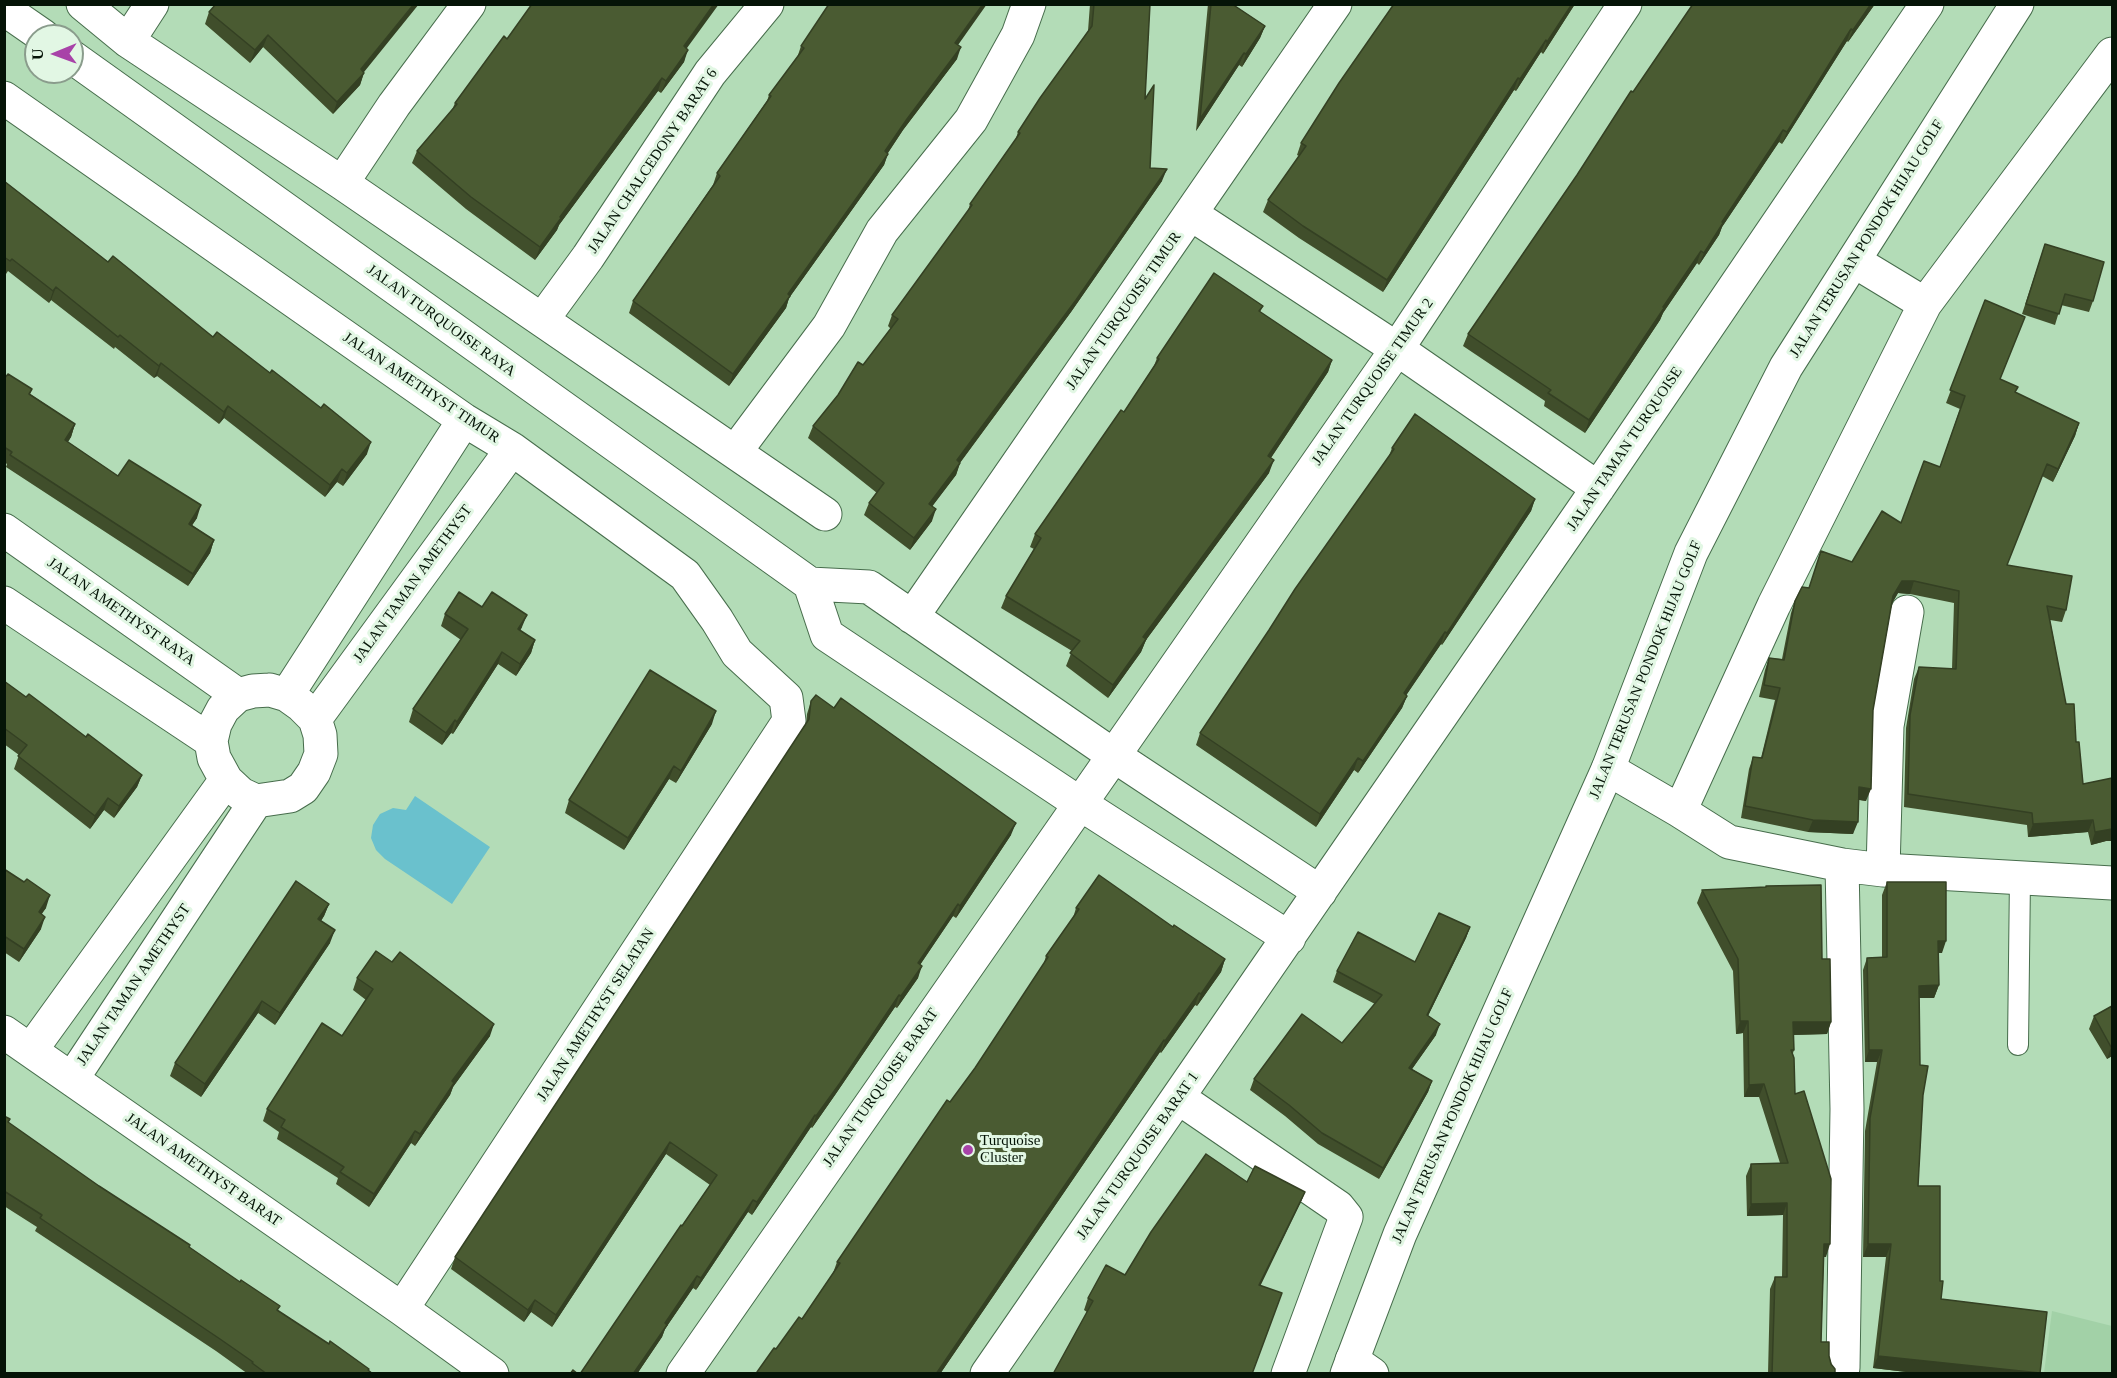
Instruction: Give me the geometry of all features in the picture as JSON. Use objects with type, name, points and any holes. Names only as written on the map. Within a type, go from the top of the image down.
[{"type":"street","points":[[83,4],[128,41],[342,183],[825,513]]},
{"type":"street","points":[[128,41],[152,4]]},
{"type":"street","points":[[342,183],[394,105],[469,4]]},
{"type":"street","name":"JALAN CHALCEDONY BARAT 6","points":[[542,320],[588,257],[710,73],[767,4]]},
{"type":"street","points":[[735,452],[829,326],[882,231],[971,120],[1018,35],[1029,4]]},
{"type":"street","name":"JALAN TURQUOISE TIMUR","points":[[912,617],[1335,4]]},
{"type":"street","name":"JALAN TURQUOISE TIMUR 2","points":[[1080,803],[1397,349],[1625,4]]},
{"type":"street","name":"JALAN TAMAN TURQUOISE","points":[[1289,938],[1927,4]]},
{"type":"street","name":"JALAN TERUSAN PONDOK HIJAU GOLF","points":[[1357,1369],[1400,1234],[1608,769],[1691,553],[1786,367],[2017,4]]},
{"type":"street","points":[[4,9],[26,24]]},
{"type":"street","points":[[1680,811],[1774,605],[1925,304],[2112,54]]},
{"type":"street","name":"JALAN TURQUOISE RAYA","points":[[84,66],[810,584]]},
{"type":"street","name":"JALAN AMETHYST TIMUR","points":[[4,98],[464,420],[512,449],[685,575],[717,620],[736,653],[786,698],[789,721]]},
{"type":"street","points":[[1191,214],[1397,349],[1598,488]]},
{"type":"street","points":[[1854,261],[1925,304]]},
{"type":"street","points":[[286,695],[464,420]]},
{"type":"street","name":"JALAN TAMAN AMETHYST","points":[[315,719],[512,449]]},
{"type":"street","name":"JALAN AMETHYST RAYA","points":[[4,530],[238,695]]},
{"type":"street","points":[[1289,938],[827,635],[810,584],[869,587],[1113,755],[1320,892]]},
{"type":"street","points":[[4,603],[211,741]]},
{"type":"street","points":[[1883,870],[1887,726],[1907,612]]},
{"type":"street","points":[[270,690],[286,695],[301,705],[315,719],[320,735],[321,754],[314,772],[303,788],[290,796],[256,801],[241,794],[226,780],[214,758],[211,741],[215,724],[224,709],[238,695],[270,690]]},
{"type":"street","name":"JALAN AMETHYST SELATAN","points":[[402,1309],[789,721]]},
{"type":"street","points":[[1608,769],[1729,842],[1842,865],[1883,870],[2112,883]]},
{"type":"street","points":[[32,1050],[226,780]]},
{"type":"street","name":"JALAN TAMAN AMETHYST","points":[[72,1078],[256,801]]},
{"type":"street","name":"JALAN TURQUOISE BARAT","points":[[683,1374],[1080,803]]},
{"type":"street","points":[[1842,865],[1847,1109],[1843,1368]]},
{"type":"street","name":"JALAN TURQUOISE BARAT 1","points":[[987,1374],[1289,938]]},
{"type":"street","name":"JALAN AMETHYST BARAT","points":[[4,1032],[492,1374]]},
{"type":"street","points":[[1179,1098],[1338,1207],[1346,1217],[1288,1374]]},
{"type":"lane","points":[[2018,1045],[2020,877]]},
{"type":"shaded area","points":[[2052,1311],[2112,1326],[2112,1373],[2044,1373]]},
{"type":"water","points":[[415,796],[490,847],[452,904],[385,859],[376,850],[371,838],[373,825],[380,814],[393,808],[406,810]]},
{"type":"building","points":[[216,4],[414,4],[361,69],[364,73],[337,102],[268,35],[255,50],[209,12]]},
{"type":"building","points":[[532,4],[714,4],[684,46],[688,50],[666,81],[662,78],[540,247],[471,197],[417,151],[457,104],[455,103],[504,36],[507,39]]},
{"type":"building","points":[[829,4],[983,4],[955,43],[961,47],[907,119],[885,151],[888,154],[733,374],[633,301],[720,176],[717,173],[771,96],[769,95],[804,48],[801,46]]},
{"type":"building","points":[[1094,4],[1150,4],[1145,99],[1154,85],[1150,168],[1167,169],[1076,300],[957,460],[960,463],[929,504],[936,509],[914,538],[869,503],[884,483],[813,426],[838,395],[858,362],[863,365],[898,319],[892,315],[972,205],[970,204],[1020,133],[1018,132],[1040,98],[1092,26]]},
{"type":"building","points":[[1211,4],[1232,4],[1265,26],[1200,119]]},
{"type":"building","points":[[1394,4],[1572,4],[1520,79],[1518,78],[1387,280],[1303,226],[1268,200],[1306,146],[1301,143],[1339,83]]},
{"type":"building","points":[[1693,4],[1871,4],[1853,30],[1851,29],[1787,132],[1783,130],[1704,253],[1701,251],[1589,420],[1548,393],[1551,390],[1468,334],[1577,175],[1631,91],[1633,92]]},
{"type":"building","points":[[4,181],[108,262],[113,256],[213,337],[217,332],[270,373],[272,370],[321,408],[324,404],[371,442],[347,473],[342,469],[330,485],[228,406],[224,412],[161,363],[159,366],[120,335],[118,337],[56,287],[53,291],[12,259],[10,261],[4,257]]},
{"type":"building","points":[[2045,244],[2104,262],[2093,301],[2065,294],[2059,314],[2026,304]]},
{"type":"building","points":[[1214,273],[1263,306],[1259,311],[1332,360],[1268,456],[1274,460],[1143,637],[1146,639],[1113,685],[1070,653],[1080,641],[1006,596],[1041,538],[1035,534],[1121,410],[1124,412]]},
{"type":"building","points":[[1985,300],[2025,317],[2000,379],[2018,387],[2015,392],[2079,423],[2058,469],[2047,464],[2007,565],[2072,576],[2066,610],[2047,606],[2066,704],[2074,704],[2076,742],[2079,742],[2083,784],[2112,778],[2112,829],[2095,832],[2093,820],[2033,824],[2032,813],[1908,794],[1910,715],[1919,667],[1956,669],[1959,591],[1914,581],[1902,581],[1893,596],[1873,710],[1871,789],[1859,787],[1858,822],[1813,820],[1745,806],[1753,757],[1762,758],[1780,688],[1764,685],[1769,658],[1784,660],[1795,601],[1802,587],[1809,588],[1821,551],[1852,562],[1882,511],[1901,523],[1924,461],[1940,467],[1965,396],[1950,390]]},
{"type":"building","points":[[8,374],[32,389],[29,394],[75,424],[65,440],[118,476],[129,460],[201,505],[189,524],[214,540],[193,574],[10,455],[12,452],[4,447],[4,379]]},
{"type":"building","points":[[1415,414],[1535,499],[1447,633],[1445,632],[1404,693],[1407,696],[1363,761],[1358,758],[1320,814],[1200,733],[1295,589],[1394,449],[1392,448]]},
{"type":"building","points":[[459,592],[482,607],[492,592],[527,615],[518,629],[535,640],[520,664],[502,652],[457,722],[455,720],[446,733],[413,709],[468,629],[445,614]]},
{"type":"building","points":[[650,670],[716,711],[681,771],[674,766],[628,838],[569,800]]},
{"type":"building","points":[[4,681],[26,697],[29,694],[86,737],[88,734],[142,775],[119,806],[108,798],[95,816],[18,756],[27,745],[4,728]]},
{"type":"building","points":[[816,695],[834,708],[841,698],[1016,823],[918,963],[922,966],[815,1115],[757,1202],[753,1200],[701,1278],[697,1276],[633,1374],[580,1374],[717,1175],[670,1142],[556,1315],[535,1300],[528,1310],[455,1257],[809,719],[811,701]]},
{"type":"building","points":[[4,869],[24,882],[27,879],[50,895],[39,912],[45,917],[24,949],[4,936]]},
{"type":"building","points":[[1099,875],[1173,927],[1174,925],[1225,959],[1201,994],[1199,993],[1164,1040],[936,1374],[759,1374],[757,1372],[774,1348],[776,1349],[799,1317],[802,1319],[840,1263],[837,1262],[947,1100],[950,1102],[975,1068]]},
{"type":"building","points":[[296,881],[329,904],[318,919],[335,930],[280,1013],[262,1001],[205,1084],[175,1063]]},
{"type":"building","points":[[1887,882],[1946,882],[1946,941],[1938,941],[1939,985],[1919,986],[1920,1065],[1928,1066],[1923,1095],[1918,1186],[1940,1186],[1940,1281],[1943,1281],[1941,1299],[2047,1312],[2040,1373],[1878,1356],[1891,1244],[1868,1244],[1870,1118],[1882,1050],[1869,1050],[1867,958],[1887,957]]},
{"type":"building","points":[[1821,885],[1822,959],[1830,959],[1831,1022],[1793,1022],[1794,1050],[1791,1050],[1794,1058],[1795,1094],[1804,1091],[1831,1179],[1830,1244],[1824,1244],[1821,1342],[1829,1342],[1829,1356],[1835,1374],[1772,1374],[1775,1277],[1787,1277],[1787,1203],[1751,1204],[1751,1164],[1788,1163],[1764,1084],[1749,1085],[1748,1021],[1740,1021],[1738,959],[1702,890]]},
{"type":"building","points":[[1439,913],[1470,927],[1427,1015],[1440,1024],[1409,1068],[1432,1081],[1383,1168],[1322,1133],[1254,1079],[1302,1014],[1342,1043],[1382,995],[1337,971],[1358,932],[1415,962]]},
{"type":"building","points":[[376,951],[392,962],[400,952],[494,1024],[452,1081],[454,1083],[420,1134],[415,1131],[374,1194],[340,1172],[344,1167],[281,1127],[285,1120],[267,1109],[322,1023],[342,1036],[373,989],[357,978]]},
{"type":"building","points":[[2112,1006],[2112,1046],[2111,1047],[2094,1016]]},
{"type":"building","points":[[4,1116],[10,1119],[8,1122],[99,1186],[190,1245],[189,1247],[240,1282],[241,1280],[280,1306],[277,1310],[329,1344],[330,1341],[373,1374],[267,1374],[220,1339],[40,1218],[42,1215],[4,1191]]},
{"type":"building","points":[[1206,1154],[1247,1182],[1255,1166],[1305,1192],[1259,1285],[1282,1293],[1252,1374],[1053,1374],[1093,1301],[1088,1298],[1106,1265],[1125,1275],[1151,1232]]},
{"type":"place","name":"Turquoise Cluster","points":[[968,1150]]}]
